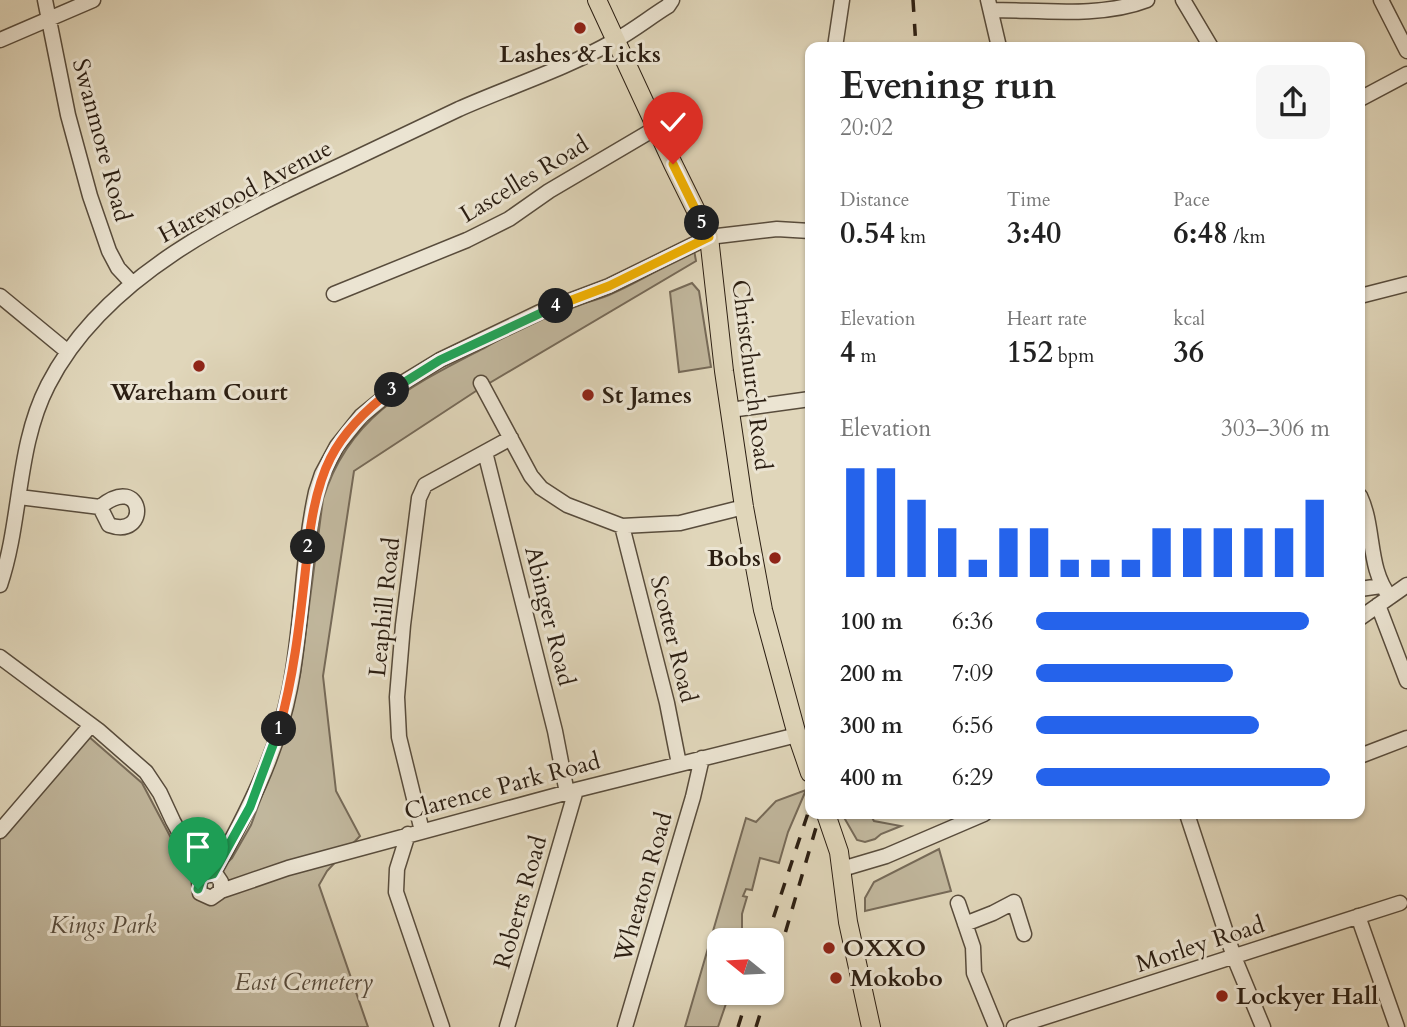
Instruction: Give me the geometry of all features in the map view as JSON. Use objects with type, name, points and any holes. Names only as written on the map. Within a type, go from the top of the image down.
[{"type":"main road","name":"Christchurch Road","points":[[597,0],[623,35],[656,128],[709,237],[744,507],[763,610],[805,758]]},
{"type":"main road","points":[[829,820],[842,869],[848,922],[871,1027]]},
{"type":"street","name":"Swanmore Road","points":[[45,0],[68,115],[90,196],[109,251],[118,268],[132,283]]},
{"type":"street","points":[[0,40],[93,0]]},
{"type":"street","name":"Harewood Avenue","points":[[0,585],[15,529],[33,421],[50,382],[68,352],[132,283],[188,242],[286,190],[459,109],[527,82],[623,35],[668,6],[672,0]]},
{"type":"street","points":[[836,42],[842,0]]},
{"type":"street","points":[[998,42],[990,5],[1043,10],[1105,10],[1128,7],[1147,0]]},
{"type":"street","points":[[1183,0],[1207,42]]},
{"type":"street","points":[[1381,0],[1407,51]]},
{"type":"street","points":[[1365,96],[1407,74]]},
{"type":"street","name":"Lascelles Road","points":[[334,294],[488,230],[656,128]]},
{"type":"street","points":[[0,657],[91,724],[146,772],[160,793],[173,821],[208,875],[221,882],[221,891],[211,898],[203,896],[198,885],[208,875],[250,807],[290,690],[312,511],[322,474],[337,446],[371,406],[440,360],[540,312],[609,286],[709,237],[778,229],[805,231]]},
{"type":"street","points":[[1365,295],[1407,284]]},
{"type":"street","points":[[0,296],[68,352]]},
{"type":"street","points":[[481,383],[531,476],[548,493],[567,506],[622,526],[680,523],[744,507]]},
{"type":"street","points":[[730,410],[805,400]]},
{"type":"street","name":"Leaphill Road","points":[[415,833],[399,737],[397,697],[419,498],[425,485],[511,438]]},
{"type":"street","name":"Abinger Road","points":[[485,452],[571,791]]},
{"type":"street","points":[[19,497],[100,507]]},
{"type":"street","points":[[1365,508],[1370,521],[1376,571],[1407,681]]},
{"type":"street","name":"Scotter Road","points":[[622,526],[667,703],[679,764]]},
{"type":"street","points":[[1365,613],[1383,596],[1407,585]]},
{"type":"street","points":[[1365,591],[1383,596]]},
{"type":"street","points":[[0,831],[91,724]]},
{"type":"street","name":"Clarence Park Road","points":[[221,891],[288,868],[415,833],[797,735]]},
{"type":"street","points":[[1365,754],[1407,738]]},
{"type":"street","name":"Wheaton Road","points":[[625,1027],[702,758]]},
{"type":"street","name":"Roberts Road","points":[[507,1027],[571,791]]},
{"type":"street","points":[[842,869],[886,856],[972,819]]},
{"type":"street","points":[[1188,819],[1234,957],[1262,1027]]},
{"type":"street","points":[[415,833],[397,869],[396,892],[442,1027]]},
{"type":"street","points":[[965,923],[1014,902],[1024,934]]},
{"type":"street","points":[[958,903],[974,947],[974,973],[996,1027]]},
{"type":"street","name":"Morley Road","points":[[1014,1027],[1400,903]]},
{"type":"street","points":[[1358,916],[1397,1027]]},
{"type":"green space","points":[[694,250],[696,261],[476,391],[354,471],[323,676],[336,791],[360,836],[327,871],[319,885],[368,1027],[0,1027],[0,837],[88,736],[142,783],[198,889],[213,891],[215,874],[232,858],[251,825],[283,739],[300,675],[323,499],[334,470],[349,445],[387,405],[433,375],[543,315],[609,295]]},
{"type":"green space","points":[[692,283],[699,291],[711,367],[679,372],[670,292]]},
{"type":"green space","points":[[805,790],[779,863],[760,858],[752,890],[746,889],[743,896],[747,897],[742,914],[742,928],[714,928],[746,818],[756,822],[776,801]]},
{"type":"green space","points":[[845,819],[873,819],[901,826],[875,839],[865,842],[857,840]]},
{"type":"green space","points":[[939,849],[951,891],[865,911],[865,898],[874,882]]},
{"type":"green space","points":[[707,952],[707,1005],[726,1005],[718,1027],[685,1027]]},
{"type":"railway","points":[[913,0],[916,42]]},
{"type":"railway","points":[[770,928],[806,819]]},
{"type":"railway","points":[[784,937],[819,819]]},
{"type":"railway","points":[[738,1027],[745,1005]]},
{"type":"railway","points":[[756,1027],[763,1005]]},
{"type":"place","name":"Lashes & Licks","points":[[580,28]]},
{"type":"place","name":"Wareham Court","points":[[199,366]]},
{"type":"place","name":"St James","points":[[588,395]]},
{"type":"place","name":"Bobs","points":[[775,558]]},
{"type":"place","name":"OXXO","points":[[829,948]]},
{"type":"place","name":"Mokobo","points":[[836,978]]},
{"type":"place","name":"Lockyer Hall","points":[[1222,996]]},
{"type":"route","points":[[198,889],[199,881],[203,876],[213,874],[237,833],[261,781],[276,737],[290,690],[297,648],[312,511],[322,474],[337,446],[371,406],[440,360],[540,312],[609,286],[709,237],[673,164]]},
{"type":"park label","name":"Kings Park","points":[[103,925]]},
{"type":"park label","name":"East Cemetery","points":[[304,982]]}]
